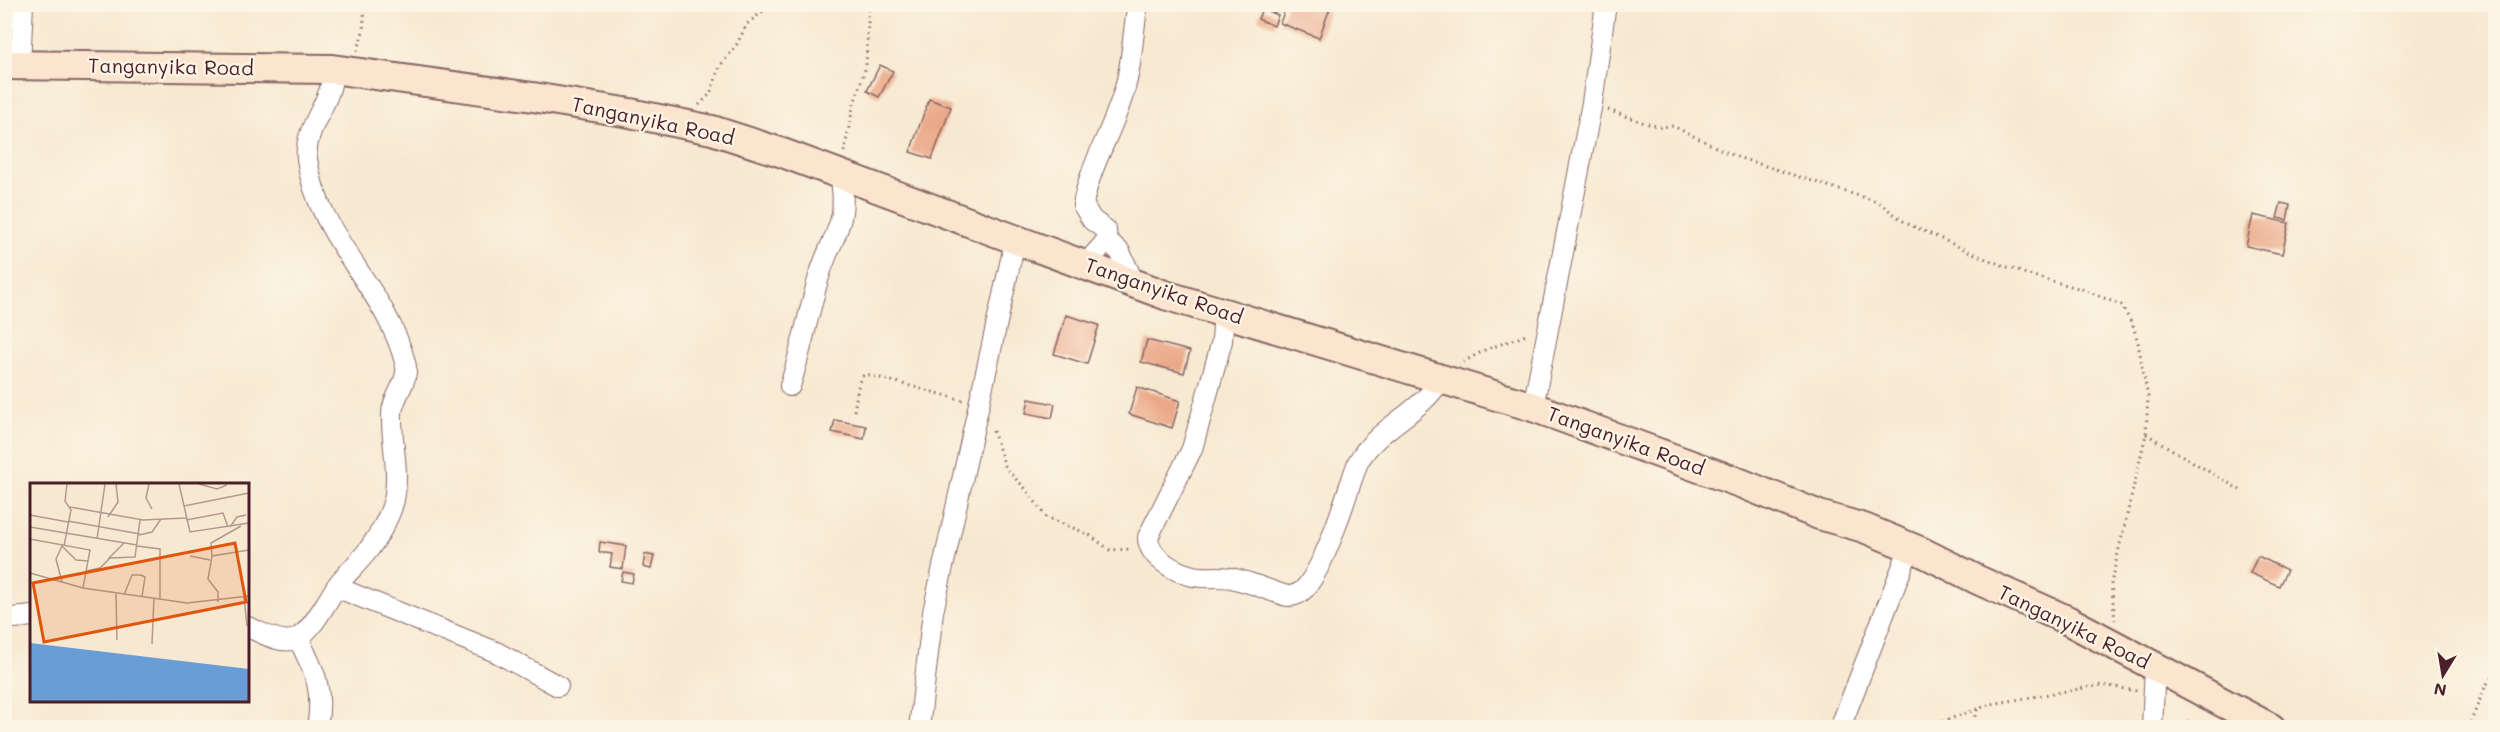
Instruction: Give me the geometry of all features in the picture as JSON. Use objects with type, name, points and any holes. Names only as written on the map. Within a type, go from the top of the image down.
[{"type":"street","points":[[12,65],[23,4]]},
{"type":"street","points":[[1134,282],[1120,252],[1107,240],[1106,230],[1092,220],[1083,205],[1092,169],[1124,94],[1132,61],[1133,29],[1138,4]]},
{"type":"street","points":[[1533,407],[1593,103],[1606,4]]},
{"type":"street","name":"Tanganyika Road","points":[[12,65],[340,70],[533,97],[712,130],[840,174],[1165,295],[1442,377],[1533,407],[1743,484],[1819,515],[1864,528],[1910,547],[2121,648],[2271,728]]},
{"type":"street","points":[[249,627],[284,640],[298,638],[310,627],[336,587],[370,547],[391,508],[396,481],[392,411],[402,386],[406,366],[369,284],[330,228],[315,194],[307,148],[316,119],[340,70]]},
{"type":"street","points":[[790,386],[802,353],[823,262],[842,222],[845,200],[840,174]]},
{"type":"street","points":[[1086,264],[1107,240]]},
{"type":"street","points":[[919,728],[933,612],[1015,241]]},
{"type":"street","points":[[1224,311],[1222,341],[1192,449],[1148,537],[1148,546],[1165,562],[1193,576],[1223,576],[1287,597],[1296,596],[1307,585],[1316,569],[1366,446],[1428,398],[1442,377]]},
{"type":"street","points":[[1840,728],[1910,547]]},
{"type":"street","points":[[336,587],[496,652],[558,686]]},
{"type":"street","points":[[4,619],[30,616]]},
{"type":"street","points":[[298,638],[319,682],[321,697],[317,728]]},
{"type":"street","points":[[2152,728],[2156,666]]},
{"type":"path","points":[[340,70],[357,53],[363,31],[365,4]]},
{"type":"path","points":[[672,122],[688,113],[706,98],[720,66],[736,46],[747,24],[772,4]]},
{"type":"path","points":[[840,174],[846,135],[866,66],[869,4]]},
{"type":"path","points":[[1593,103],[1645,123],[1660,127],[1672,126],[1734,156],[1878,202],[1906,223],[1986,259],[2029,275],[2082,289],[2121,305],[2133,325],[2148,397],[2146,434],[2111,583],[2121,648]]},
{"type":"path","points":[[1442,377],[1479,352],[1550,326]]},
{"type":"path","points":[[854,411],[859,382],[863,376],[869,375],[953,398],[979,402],[1006,469],[1026,489],[1046,517],[1088,534],[1110,550],[1148,546]]},
{"type":"path","points":[[2146,434],[2240,490]]},
{"type":"path","points":[[2468,728],[2486,685],[2496,673]]},
{"type":"path","points":[[1925,728],[1978,707],[2102,685],[2154,695]]},
{"type":"path","points":[[1971,728],[1978,707]]},
{"type":"building","points":[[1287,4],[1322,4],[1330,8],[1319,38],[1280,23]]},
{"type":"building","points":[[1262,9],[1278,15],[1274,26],[1258,19]]},
{"type":"building","points":[[880,65],[893,71],[879,97],[867,91]]},
{"type":"building","points":[[929,99],[951,107],[932,159],[910,152]]},
{"type":"building","points":[[2281,203],[2290,205],[2287,220],[2277,218]]},
{"type":"building","points":[[2253,215],[2289,223],[2282,254],[2246,246]]},
{"type":"building","points":[[1066,315],[1099,325],[1087,364],[1054,354]]},
{"type":"building","points":[[1147,340],[1190,351],[1184,373],[1141,362]]},
{"type":"building","points":[[1137,387],[1180,401],[1172,428],[1129,414]]},
{"type":"building","points":[[1029,399],[1055,404],[1052,418],[1026,413]]},
{"type":"building","points":[[835,420],[866,426],[864,439],[832,432]]},
{"type":"building","points":[[600,542],[626,546],[623,569],[610,567],[612,554],[599,552]]},
{"type":"building","points":[[645,554],[654,556],[651,569],[643,567]]},
{"type":"building","points":[[2258,556],[2287,570],[2279,586],[2250,573]]},
{"type":"building","points":[[623,572],[634,574],[632,583],[621,581]]},
{"type":"building","points":[[2188,721],[2200,728],[2184,728]]}]
